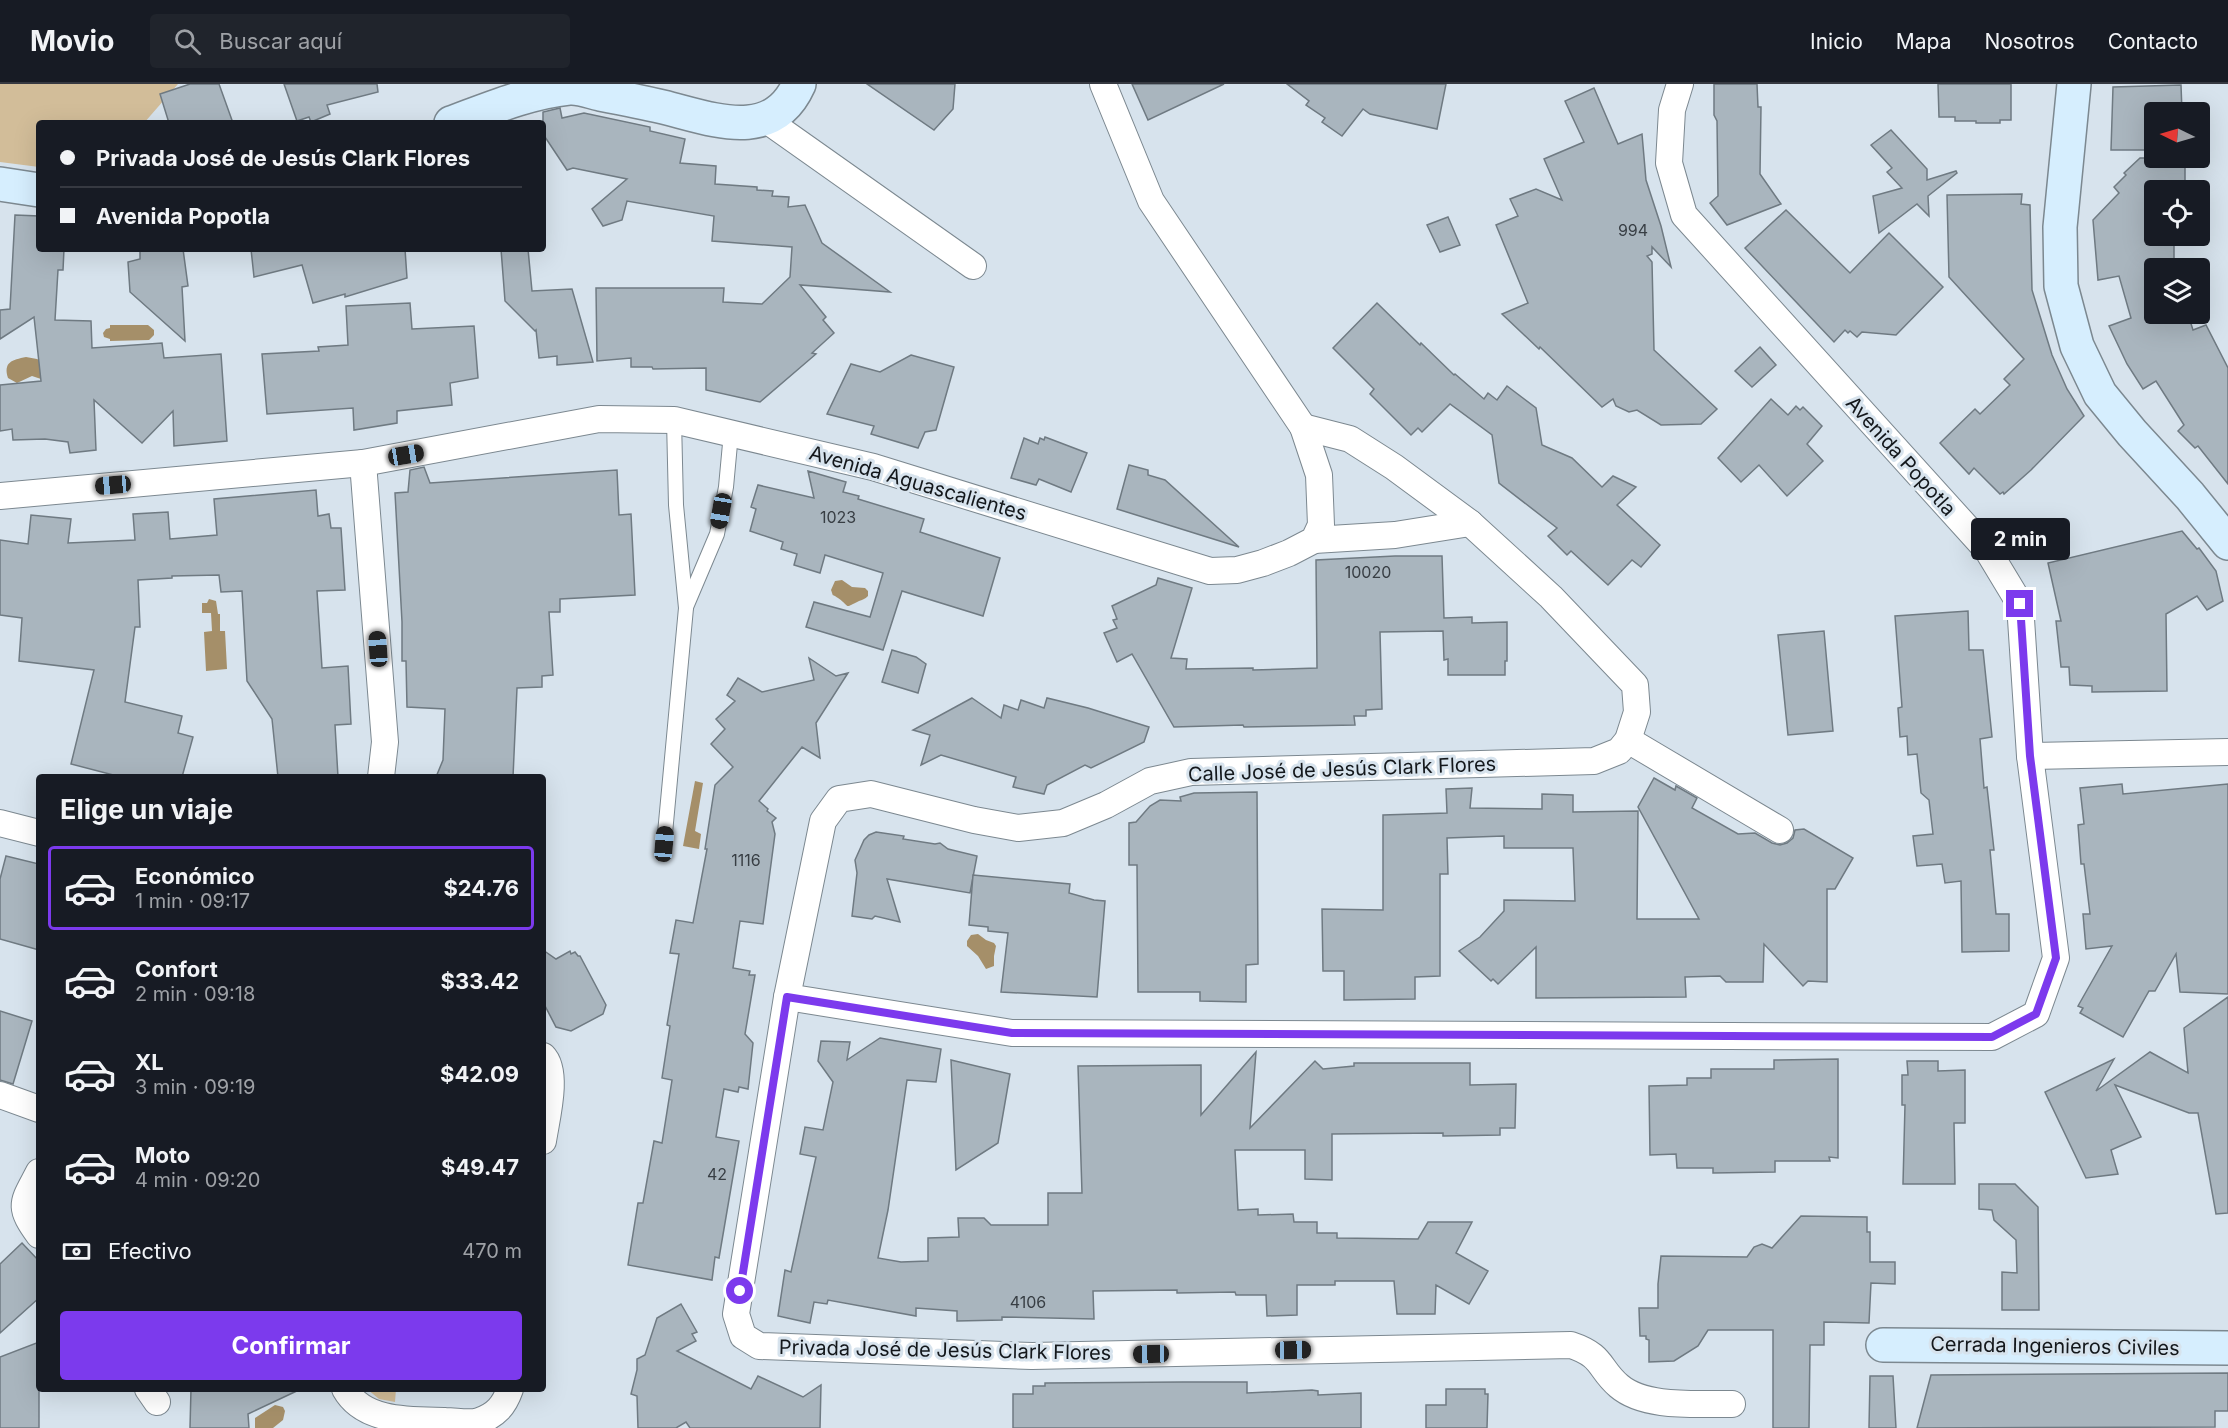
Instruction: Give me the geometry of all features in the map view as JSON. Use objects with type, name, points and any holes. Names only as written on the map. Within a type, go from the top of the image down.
[{"type":"street","points":[[459,120],[521,98],[571,88],[662,107],[706,119],[746,124],[778,113],[800,84]]},
{"type":"street","points":[[1103,84],[1151,201],[1303,427],[1319,475],[1321,525],[1314,540],[1395,535],[1470,523]]},
{"type":"street","name":"Avenida Popotla","points":[[787,997],[1012,1033],[1992,1037],[2036,1014],[2056,958],[2030,756],[2020,604],[1988,551],[1683,215],[1669,163],[1672,110],[1680,84]]},
{"type":"street","points":[[2074,84],[2074,106],[2060,227],[2061,286],[2077,346],[2100,394],[2132,433],[2190,496],[2228,543]]},
{"type":"street","points":[[765,119],[973,266]]},
{"type":"street","points":[[0,184],[36,190]]},
{"type":"street","name":"Avenida Aguascalientes","points":[[0,495],[363,463],[599,419],[674,420],[873,467],[1210,571],[1237,570],[1263,563],[1314,540]]},
{"type":"street","points":[[1303,427],[1350,439],[1394,467],[1470,523],[1551,597],[1635,685],[1637,712],[1628,740],[1780,830]]},
{"type":"street","points":[[363,463],[385,742],[381,774]]},
{"type":"street","name":"Calle José de Jesús Clark Flores","points":[[787,997],[823,821],[839,799],[871,794],[974,820],[1018,828],[1063,823],[1106,806],[1150,781],[1191,772],[1594,761],[1619,751],[1628,740]]},
{"type":"street","points":[[2030,756],[2228,752]]},
{"type":"street","points":[[0,823],[36,832]]},
{"type":"street","name":"Privada José de Jesús Clark Flores","points":[[787,997],[736,1314],[743,1336],[759,1346],[1032,1356],[1571,1345],[1587,1350],[1599,1360],[1618,1386],[1634,1396],[1655,1401],[1732,1404]]},
{"type":"street","points":[[546,1059],[551,1076],[546,1117]]},
{"type":"street","points":[[0,1095],[36,1108]]},
{"type":"street","points":[[36,1178],[24,1200],[24,1209],[26,1218],[36,1231]]},
{"type":"street","name":"Cerrada Ingenieros Civiles","points":[[1883,1345],[2228,1348]]},
{"type":"street","points":[[347,1392],[350,1398],[371,1413],[401,1420],[477,1422],[495,1413],[505,1403],[509,1392]]},
{"type":"lane","points":[[664,844],[686,608],[676,505],[674,420]]},
{"type":"lane","points":[[686,608],[717,534],[726,487],[731,433]]},
{"type":"shaded area","points":[[0,84],[178,84],[147,120],[36,120],[36,167],[0,162]]},
{"type":"shaded area","points":[[110,325],[148,325],[154,330],[154,335],[149,340],[110,341],[104,337],[103,333],[110,328]]},
{"type":"shaded area","points":[[26,357],[47,364],[44,380],[32,376],[17,383],[8,378],[8,365],[17,359]]},
{"type":"shaded area","points":[[842,580],[852,587],[865,588],[868,596],[847,606],[833,595],[831,590],[835,581]]},
{"type":"shaded area","points":[[209,599],[216,601],[218,614],[220,614],[220,631],[225,631],[227,669],[206,671],[204,632],[212,631],[211,613],[202,613],[202,603],[207,603]]},
{"type":"shaded area","points":[[695,781],[703,783],[695,831],[701,834],[699,849],[683,846]]},
{"type":"shaded area","points":[[978,934],[996,946],[994,966],[986,969],[978,956],[967,946],[971,935]]},
{"type":"shaded area","points":[[371,1392],[396,1392],[395,1402],[379,1399]]},
{"type":"shaded area","points":[[275,1405],[283,1407],[285,1411],[283,1420],[273,1428],[255,1428],[255,1418]]},
{"type":"building","points":[[190,84],[219,84],[232,120],[168,120],[160,94]]},
{"type":"building","points":[[284,84],[377,84],[378,92],[327,105],[330,114],[316,120],[310,120],[309,117],[297,120]]},
{"type":"building","points":[[867,84],[955,84],[953,109],[934,130]]},
{"type":"building","points":[[1132,84],[1224,84],[1148,120]]},
{"type":"building","points":[[1287,84],[1446,84],[1437,129],[1370,114],[1363,109],[1342,136],[1322,122],[1325,118],[1306,105],[1309,101]]},
{"type":"building","points":[[1714,84],[1757,84],[1758,107],[1761,107],[1760,174],[1781,204],[1727,225],[1710,203],[1718,196]]},
{"type":"building","points":[[1938,84],[2011,84],[2011,120],[2000,120],[2000,123],[1976,123],[1976,121],[1955,121],[1955,117],[1939,117]]},
{"type":"building","points":[[2181,85],[2182,102],[2144,102],[2144,150],[2111,150],[2113,87]]},
{"type":"building","points":[[1594,88],[1618,144],[1642,134],[1646,180],[1671,267],[1652,247],[1652,254],[1647,256],[1652,262],[1654,350],[1717,409],[1701,424],[1661,425],[1637,410],[1629,412],[1616,406],[1613,399],[1602,407],[1502,314],[1528,303],[1496,225],[1518,216],[1510,199],[1536,189],[1562,200],[1544,159],[1584,142],[1565,101]]},
{"type":"building","points":[[560,108],[562,118],[584,113],[650,127],[650,131],[685,139],[680,163],[716,166],[715,184],[757,187],[757,190],[773,191],[772,196],[789,197],[788,207],[805,205],[822,243],[890,292],[800,285],[826,317],[823,320],[834,333],[812,353],[816,354],[760,402],[706,390],[706,368],[631,367],[631,358],[597,361],[596,288],[724,288],[723,302],[762,304],[790,277],[792,247],[712,241],[714,216],[627,201],[622,220],[603,226],[592,209],[627,179],[573,168],[567,170],[546,138],[546,120],[543,120],[543,112]]},
{"type":"building","points":[[1891,130],[1927,169],[1927,180],[1956,171],[1957,173],[1928,196],[1929,216],[1917,204],[1879,233],[1873,196],[1902,188],[1887,172],[1892,168],[1871,145]]},
{"type":"building","points":[[2140,158],[2144,158],[2144,168],[2185,168],[2185,180],[2144,180],[2144,246],[2174,246],[2174,258],[2144,258],[2144,324],[2191,324],[2193,330],[2206,325],[2228,368],[2228,484],[2198,446],[2195,448],[2178,431],[2184,425],[2156,381],[2143,389],[2127,364],[2109,326],[2131,318],[2119,276],[2098,280],[2093,220],[2119,193],[2114,187],[2126,175],[2124,173]]},
{"type":"building","points":[[2022,194],[2021,204],[2030,205],[2032,290],[2052,355],[2067,389],[2084,416],[2031,470],[2004,494],[2003,492],[2000,494],[1974,468],[1969,474],[1940,443],[1975,409],[1980,414],[2010,385],[2004,379],[2024,359],[1949,277],[1947,195]]},
{"type":"building","points":[[1786,210],[1850,273],[1889,233],[1943,287],[1896,335],[1862,332],[1857,337],[1845,330],[1834,342],[1745,248]]},
{"type":"building","points":[[15,215],[36,216],[36,252],[64,252],[63,270],[58,270],[55,320],[91,321],[92,348],[162,343],[164,358],[221,354],[227,441],[174,446],[173,411],[142,443],[94,400],[96,450],[70,453],[68,442],[45,439],[13,440],[12,429],[0,431],[0,385],[41,381],[34,317],[0,339],[0,310],[10,309]]},
{"type":"building","points":[[1448,217],[1460,245],[1440,252],[1427,225]]},
{"type":"building","points":[[140,252],[183,252],[188,286],[182,287],[185,341],[130,292],[128,262],[140,259]]},
{"type":"building","points":[[251,252],[405,252],[407,278],[345,297],[345,294],[313,303],[302,265],[254,277]]},
{"type":"building","points":[[501,252],[528,252],[532,291],[572,289],[593,362],[557,365],[557,356],[539,358],[536,330],[505,301]]},
{"type":"building","points":[[410,303],[412,329],[474,326],[478,378],[450,383],[452,405],[397,411],[397,423],[354,430],[353,408],[267,414],[262,354],[319,351],[318,347],[348,345],[346,306]]},
{"type":"building","points":[[1377,303],[1420,345],[1421,343],[1454,375],[1484,399],[1488,393],[1497,400],[1507,386],[1536,408],[1542,445],[1572,458],[1602,487],[1613,476],[1636,487],[1617,505],[1660,545],[1641,567],[1632,560],[1608,585],[1571,551],[1567,555],[1548,536],[1557,528],[1499,483],[1492,435],[1450,404],[1422,432],[1418,428],[1411,435],[1370,394],[1374,389],[1333,348]]},
{"type":"building","points":[[1760,347],[1776,365],[1752,387],[1735,371]]},
{"type":"building","points":[[911,355],[954,367],[936,430],[925,432],[918,448],[871,434],[874,426],[827,414],[851,364],[880,372]]},
{"type":"building","points":[[1771,399],[1788,415],[1796,406],[1800,410],[1803,407],[1822,426],[1807,444],[1823,461],[1787,496],[1759,465],[1741,482],[1718,458]]},
{"type":"building","points":[[1045,437],[1087,453],[1071,492],[1039,479],[1036,485],[1011,478],[1024,438],[1038,444],[1040,438],[1044,440]]},
{"type":"building","points":[[1129,465],[1148,470],[1148,475],[1165,480],[1239,547],[1117,509]]},
{"type":"building","points":[[424,467],[430,483],[617,470],[619,515],[631,514],[635,595],[560,599],[560,612],[549,612],[553,675],[542,676],[542,687],[517,688],[513,774],[437,774],[443,760],[445,709],[407,707],[406,661],[402,661],[395,493],[408,492],[410,470]]},
{"type":"building","points":[[808,471],[846,482],[843,492],[859,496],[858,499],[924,519],[920,532],[1000,558],[983,616],[902,591],[883,650],[806,627],[814,602],[870,617],[883,573],[825,555],[820,573],[794,565],[797,554],[781,549],[783,542],[750,531],[756,509],[751,507],[758,485],[814,498]]},
{"type":"building","points":[[316,490],[318,516],[329,514],[331,528],[341,528],[345,590],[317,591],[322,668],[348,666],[351,724],[335,725],[338,774],[278,774],[272,719],[247,681],[242,591],[221,592],[219,575],[172,576],[172,578],[138,580],[140,627],[135,627],[125,702],[182,716],[178,733],[193,737],[183,774],[109,774],[71,764],[94,670],[19,661],[22,618],[0,615],[0,540],[28,544],[31,515],[71,519],[68,543],[135,540],[133,514],[168,512],[170,539],[217,535],[214,499]]},
{"type":"building","points":[[2182,531],[2197,549],[2199,548],[2216,571],[2223,601],[2207,610],[2197,596],[2166,614],[2167,691],[2092,692],[2092,686],[2070,685],[2069,667],[2061,667],[2056,621],[2061,621],[2048,563]]},
{"type":"building","points":[[1442,556],[1444,618],[1472,617],[1472,623],[1507,622],[1505,675],[1448,675],[1448,659],[1444,660],[1443,631],[1380,632],[1382,709],[1366,710],[1366,716],[1354,716],[1355,725],[1174,727],[1132,654],[1117,662],[1104,633],[1117,628],[1113,620],[1117,619],[1112,606],[1156,585],[1158,578],[1192,588],[1171,658],[1187,659],[1186,669],[1317,668],[1316,560]]},
{"type":"building","points":[[1968,611],[1969,650],[1983,650],[1992,737],[1980,739],[1984,788],[1987,787],[1994,850],[1990,850],[1996,914],[2009,914],[2009,951],[1962,952],[1961,881],[1945,883],[1942,864],[1917,866],[1913,836],[1933,834],[1929,800],[1921,793],[1917,754],[1908,755],[1907,736],[1900,737],[1898,708],[1902,707],[1895,616]]},
{"type":"building","points":[[1824,631],[1833,731],[1788,735],[1778,635]]},
{"type":"building","points":[[892,650],[916,657],[926,664],[918,693],[882,682]]},
{"type":"building","points":[[809,658],[836,676],[848,673],[816,723],[820,758],[802,747],[759,801],[776,818],[772,822],[775,834],[763,924],[740,921],[733,968],[750,971],[749,975],[755,975],[745,1034],[753,1043],[748,1089],[739,1087],[738,1092],[724,1089],[716,1137],[739,1141],[719,1258],[715,1257],[712,1280],[628,1265],[638,1203],[643,1203],[654,1141],[662,1143],[672,1080],[662,1078],[670,1026],[667,1025],[679,954],[670,953],[676,920],[693,923],[707,849],[705,849],[715,785],[733,767],[711,744],[725,729],[716,719],[735,701],[727,695],[738,678],[762,692],[814,680]]},
{"type":"building","points":[[972,698],[1001,718],[1004,705],[1018,710],[1021,700],[1044,708],[1047,698],[1149,727],[1144,742],[1091,768],[1085,765],[1047,785],[1044,794],[1013,787],[1016,777],[941,755],[921,765],[930,735],[913,730]]},
{"type":"building","points":[[1654,778],[1675,790],[1676,786],[1697,798],[1692,808],[1738,834],[1755,833],[1780,845],[1793,838],[1795,830],[1804,829],[1853,858],[1835,889],[1827,889],[1827,982],[1808,981],[1803,986],[1764,944],[1763,982],[1726,982],[1720,976],[1685,977],[1686,997],[1536,998],[1536,947],[1498,984],[1493,979],[1491,981],[1459,951],[1480,937],[1504,911],[1504,900],[1575,901],[1573,848],[1504,848],[1504,836],[1447,838],[1448,874],[1440,874],[1440,976],[1415,977],[1415,999],[1344,1000],[1344,971],[1323,971],[1322,909],[1383,910],[1383,815],[1447,813],[1446,789],[1472,788],[1470,808],[1542,809],[1542,794],[1573,795],[1573,812],[1638,811],[1637,919],[1699,919],[1638,807]]},
{"type":"building","points":[[2122,784],[2123,794],[2228,784],[2228,994],[2180,992],[2176,954],[2155,991],[2149,991],[2123,1037],[2080,1013],[2083,1008],[2078,1006],[2112,946],[2086,949],[2083,914],[2090,914],[2084,864],[2081,864],[2078,825],[2084,824],[2080,788]]},
{"type":"building","points":[[1257,792],[1258,964],[1246,965],[1246,1002],[1200,1001],[1200,992],[1138,992],[1137,865],[1129,865],[1129,823],[1136,822],[1150,806],[1160,800],[1181,801],[1180,797],[1194,793]]},
{"type":"building","points":[[876,832],[904,836],[903,839],[940,843],[948,849],[977,856],[970,893],[887,879],[900,922],[875,916],[872,919],[852,916],[857,873],[855,860],[864,840]]},
{"type":"building","points":[[6,856],[36,863],[36,949],[0,939],[0,879]]},
{"type":"building","points":[[973,875],[1070,884],[1069,893],[1105,901],[1097,997],[1001,992],[1008,933],[988,931],[988,927],[969,925]]},
{"type":"building","points":[[570,951],[571,954],[575,952],[580,956],[606,1005],[603,1014],[571,1031],[556,1027],[546,1008],[546,952],[556,959]]},
{"type":"building","points":[[2228,997],[2228,1213],[2216,1214],[2198,1113],[2189,1113],[2115,1085],[2141,1137],[2111,1150],[2118,1174],[2086,1178],[2045,1092],[2114,1059],[2096,1091],[2150,1052],[2188,1073],[2184,1028]]},
{"type":"building","points":[[0,1011],[32,1021],[13,1084],[0,1080]]},
{"type":"building","points":[[880,1038],[941,1049],[936,1082],[907,1080],[888,1210],[878,1258],[901,1262],[928,1261],[928,1238],[959,1237],[958,1218],[984,1218],[991,1225],[1048,1225],[1048,1193],[1082,1193],[1078,1066],[1201,1065],[1201,1115],[1256,1052],[1250,1128],[1315,1061],[1323,1069],[1354,1066],[1354,1063],[1470,1063],[1470,1085],[1516,1084],[1515,1128],[1500,1128],[1500,1135],[1332,1134],[1332,1180],[1305,1179],[1305,1150],[1235,1150],[1238,1210],[1258,1209],[1258,1215],[1293,1214],[1294,1222],[1317,1222],[1317,1233],[1337,1233],[1337,1238],[1418,1239],[1428,1222],[1472,1222],[1456,1253],[1488,1271],[1469,1304],[1436,1285],[1435,1314],[1397,1314],[1394,1281],[1335,1281],[1335,1285],[1297,1285],[1297,1315],[1267,1316],[1266,1295],[1236,1295],[1235,1292],[1177,1293],[1177,1290],[1093,1291],[1094,1319],[1002,1317],[1002,1320],[957,1321],[957,1311],[916,1308],[916,1316],[828,1300],[827,1304],[814,1302],[810,1323],[778,1316],[785,1270],[791,1272],[816,1157],[800,1154],[805,1127],[823,1130],[833,1082],[818,1061],[821,1041],[850,1042],[847,1060]]},
{"type":"building","points":[[1838,1059],[1838,1158],[1829,1157],[1830,1161],[1775,1161],[1775,1172],[1713,1173],[1713,1168],[1677,1168],[1676,1154],[1650,1155],[1649,1086],[1687,1085],[1687,1078],[1711,1078],[1711,1069],[1774,1069],[1774,1060]]},
{"type":"building","points":[[951,1060],[1010,1074],[998,1143],[956,1170]]},
{"type":"building","points":[[1907,1061],[1938,1061],[1938,1071],[1965,1070],[1965,1123],[1954,1123],[1955,1184],[1903,1184],[1905,1105],[1902,1105],[1902,1075],[1908,1075]]},
{"type":"building","points":[[1979,1184],[2015,1184],[2038,1207],[2039,1310],[2002,1310],[2002,1272],[2017,1273],[2016,1240],[1994,1220],[1992,1210],[1979,1209]]},
{"type":"building","points":[[1801,1216],[1867,1217],[1867,1232],[1870,1232],[1870,1262],[1895,1262],[1895,1284],[1871,1283],[1869,1323],[1824,1322],[1824,1345],[1810,1345],[1809,1428],[1773,1428],[1773,1330],[1708,1330],[1698,1346],[1674,1361],[1649,1362],[1649,1340],[1646,1336],[1640,1336],[1639,1308],[1658,1308],[1661,1256],[1747,1257],[1754,1247],[1762,1244],[1772,1248]]},
{"type":"building","points":[[22,1243],[36,1258],[36,1301],[0,1333],[0,1264]]},
{"type":"building","points":[[681,1304],[697,1332],[692,1334],[696,1341],[677,1351],[751,1389],[758,1376],[803,1397],[821,1385],[820,1428],[690,1428],[686,1422],[676,1428],[638,1428],[637,1396],[631,1394],[637,1370],[637,1359],[645,1355],[657,1318]]},
{"type":"building","points":[[36,1343],[39,1428],[0,1428],[0,1357]]},
{"type":"building","points":[[2228,1373],[2228,1411],[2215,1411],[2215,1427],[1917,1428],[1931,1375]]},
{"type":"building","points":[[1870,1376],[1893,1376],[1896,1428],[1869,1428]]},
{"type":"building","points":[[1247,1382],[1247,1393],[1312,1390],[1318,1391],[1318,1395],[1361,1393],[1361,1428],[1013,1428],[1013,1394],[1033,1394],[1033,1386],[1045,1386],[1045,1383]]},
{"type":"building","points":[[1446,1389],[1485,1389],[1485,1394],[1488,1394],[1487,1428],[1426,1428],[1426,1405],[1446,1405]]},
{"type":"building","points":[[191,1392],[295,1392],[248,1414],[249,1428],[190,1428]]},
{"type":"route","points":[[740,1291],[787,997],[1012,1033],[1992,1037],[2036,1014],[2056,958],[2030,756],[2020,604]]}]
